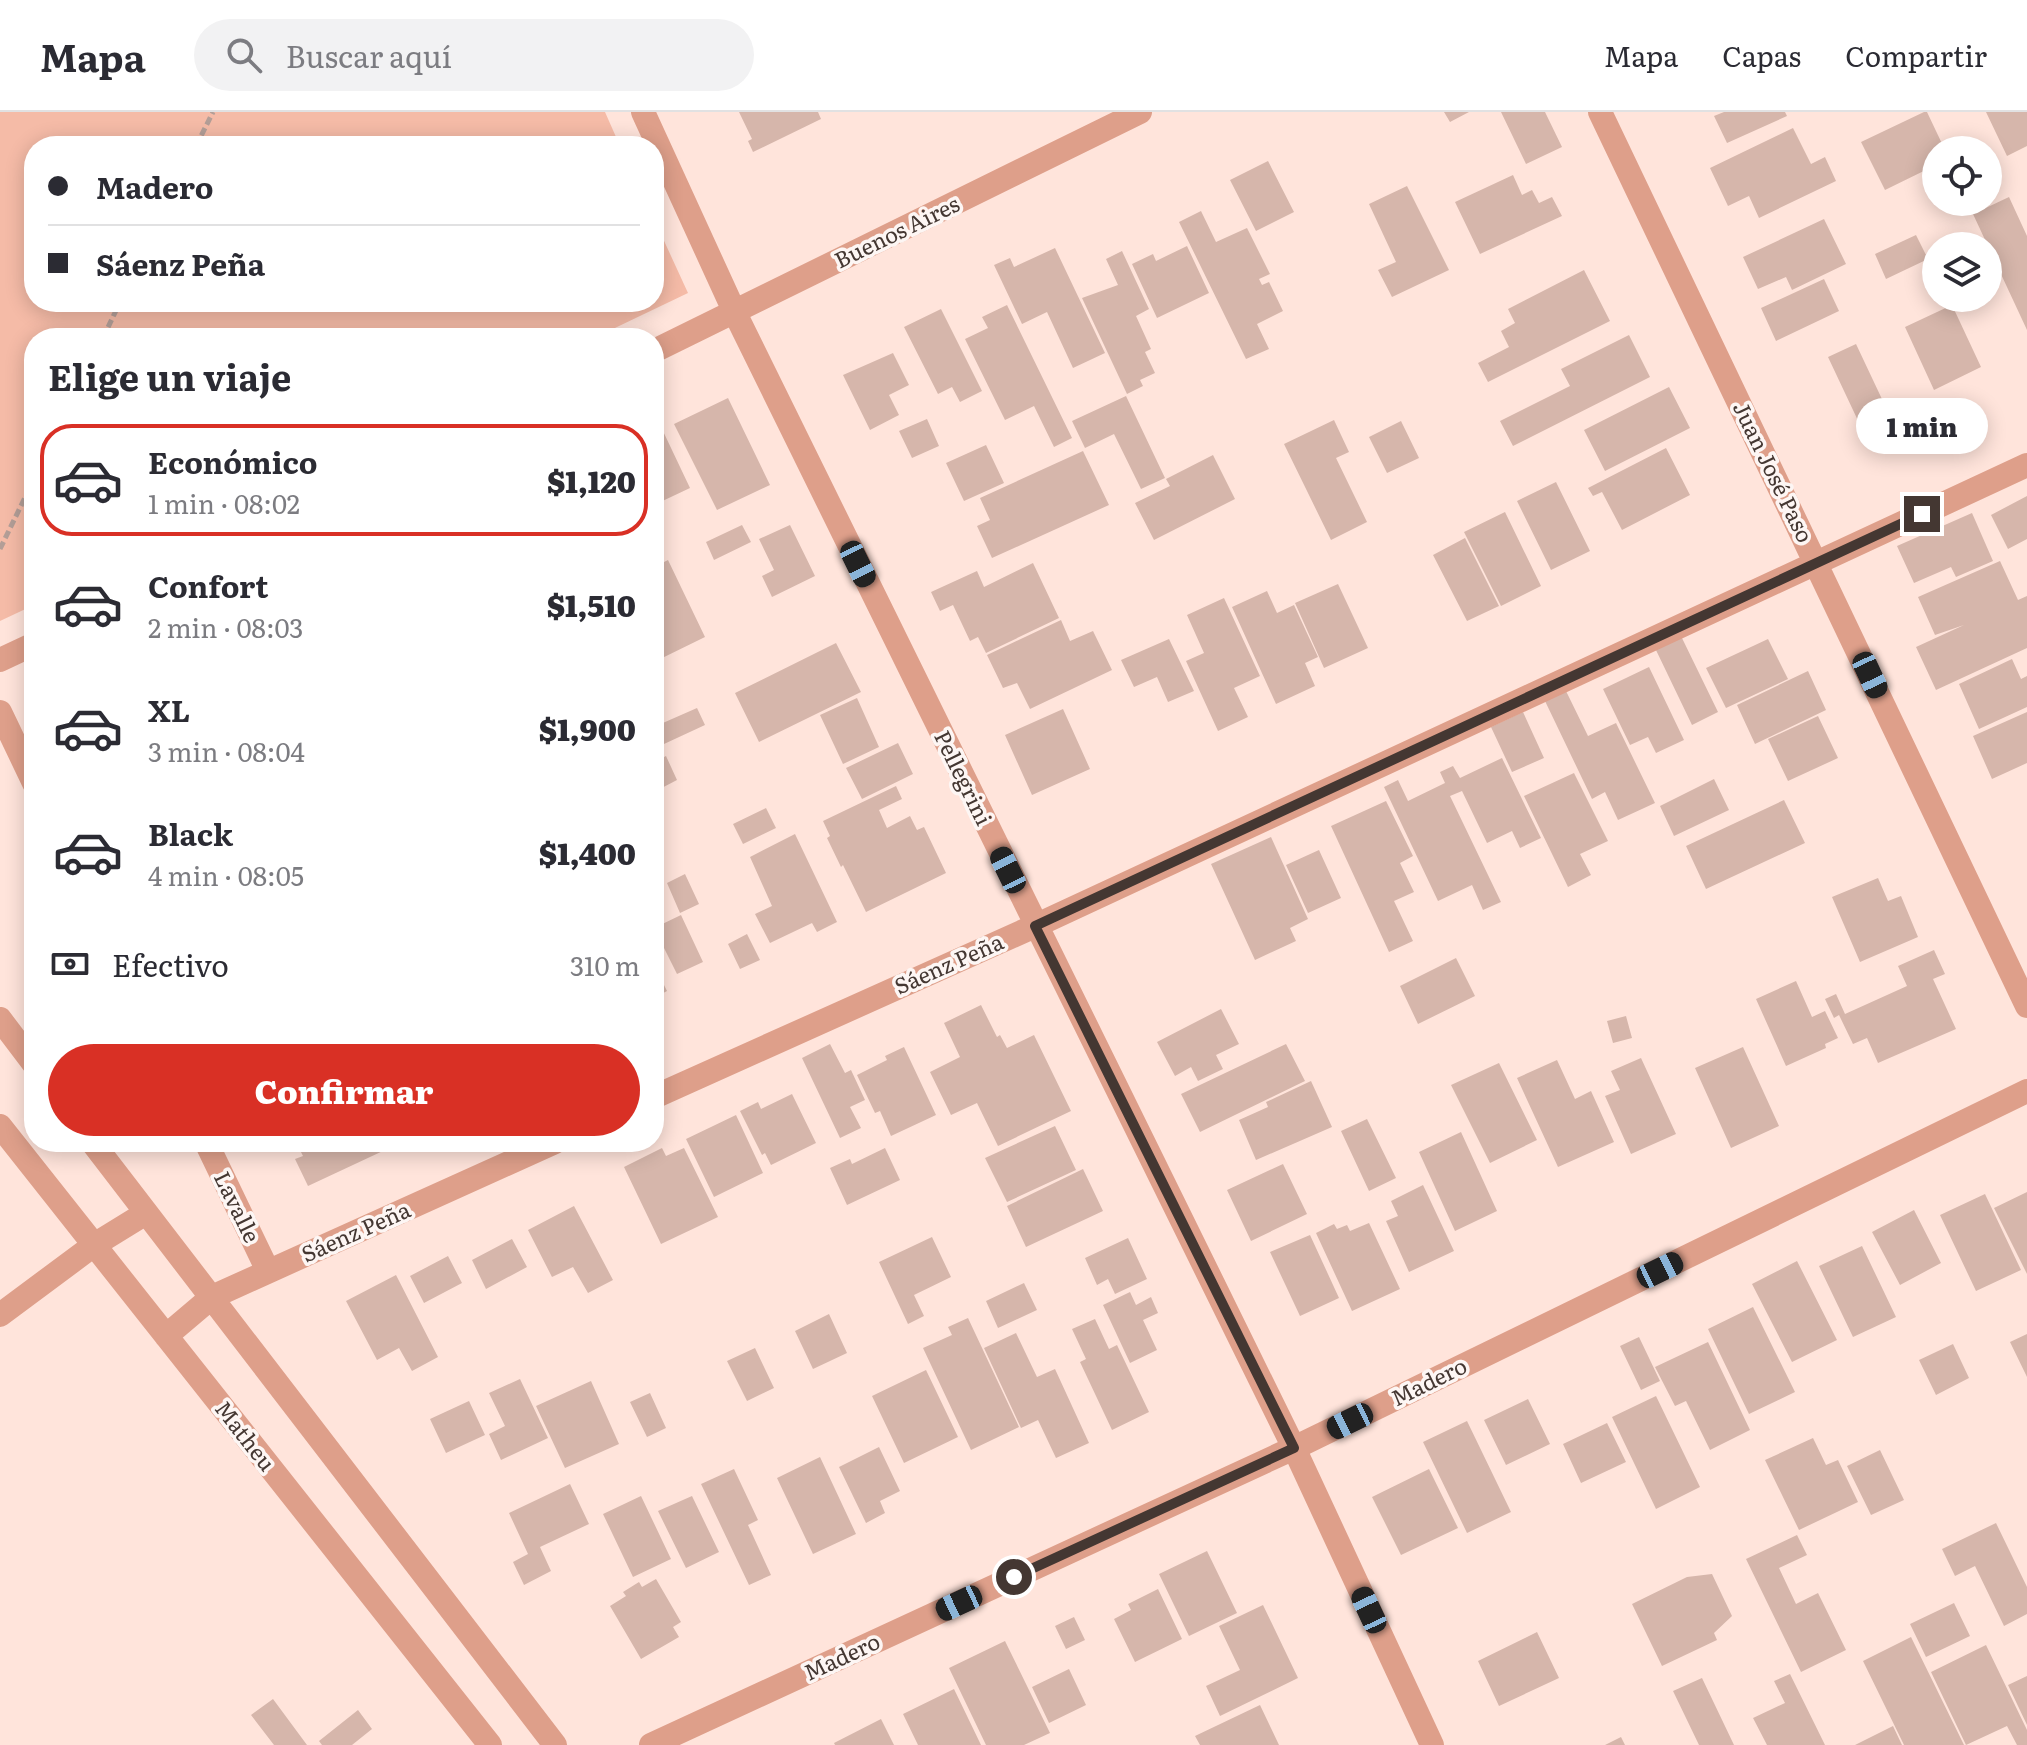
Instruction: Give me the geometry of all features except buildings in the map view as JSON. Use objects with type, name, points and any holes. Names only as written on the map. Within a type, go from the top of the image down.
[{"type":"street","name":"Pellegrini","points":[[643,112],[654,136]]},
{"type":"street","name":"Buenos Aires","points":[[664,346],[1140,112]]},
{"type":"street","name":"Juan José Paso","points":[[1600,112],[2027,1006]]},
{"type":"street","name":"Pellegrini","points":[[664,158],[735,313],[1294,1448],[1432,1745]]},
{"type":"street","name":"Sáenz Peña","points":[[664,1093],[1035,926],[2027,465]]},
{"type":"street","points":[[0,660],[24,649]]},
{"type":"street","points":[[0,712],[24,762]]},
{"type":"street","points":[[0,1019],[24,1051]]},
{"type":"street","name":"Madero","points":[[651,1745],[1294,1448],[2027,1091]]},
{"type":"street","name":"Matheu","points":[[0,1126],[490,1745]]},
{"type":"street","points":[[100,1152],[555,1745]]},
{"type":"street","name":"Lavalle","points":[[211,1152],[268,1271]]},
{"type":"street","name":"Sáenz Peña","points":[[166,1336],[212,1297],[533,1152]]},
{"type":"street","points":[[0,1315],[94,1245],[146,1213]]},
{"type":"path","points":[[201,136],[213,112]]},
{"type":"path","points":[[0,549],[24,500]]},
{"type":"shaded area","points":[[0,112],[605,112],[616,136],[24,136],[24,312],[648,312],[615,328],[24,328],[24,610],[0,621]]},
{"type":"shaded area","points":[[664,241],[688,293],[664,304]]},
{"type":"route","points":[[1014,1577],[1294,1448],[1035,926],[1922,514]]}]
